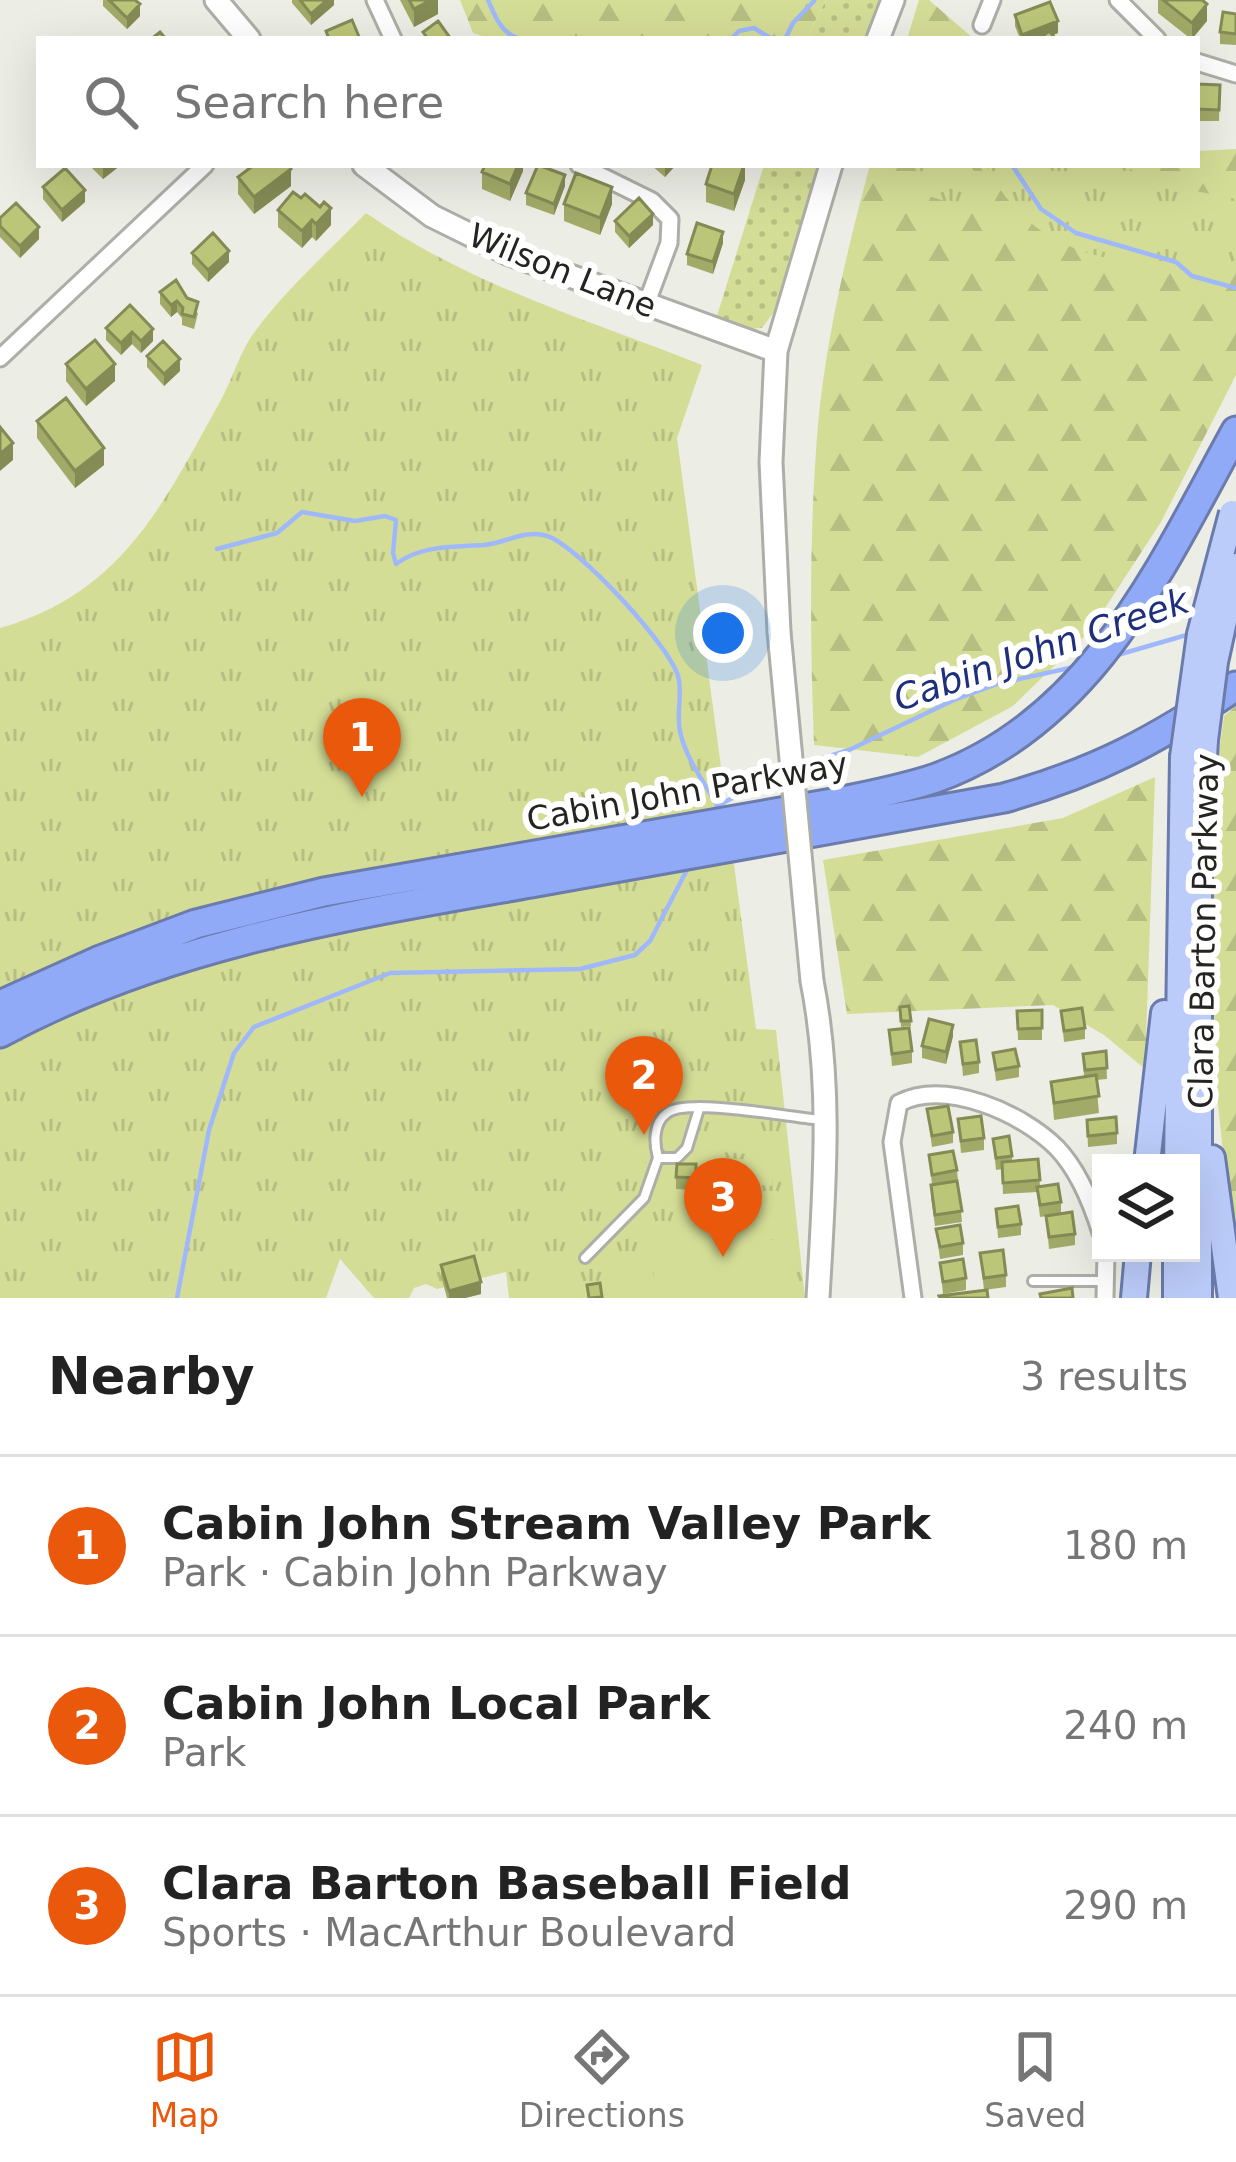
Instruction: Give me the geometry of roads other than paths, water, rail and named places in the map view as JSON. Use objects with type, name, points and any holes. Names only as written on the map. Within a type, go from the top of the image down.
[{"type":"highway","name":"Cabin John Parkway","points":[[0,1033],[108,985],[226,944],[326,919],[624,866],[840,814],[991,751],[1037,721],[1089,673],[1125,626],[1236,431]]},
{"type":"highway","name":"Cabin John Parkway","points":[[0,1005],[196,924],[324,892],[662,832],[1004,798],[1079,776],[1167,733],[1236,686]]},
{"type":"main road","points":[[216,0],[246,36]]},
{"type":"main road","points":[[879,36],[893,0]]},
{"type":"main road","name":"Wilson Lane","points":[[368,168],[432,216],[488,244],[776,351]]},
{"type":"main road","points":[[818,1298],[827,1119],[779,632],[771,434],[776,351],[830,168]]},
{"type":"main road","name":"Clara Barton Parkway","points":[[1177,1154],[1183,757],[1201,634],[1234,507]]},
{"type":"main road","name":"Clara Barton Parkway","points":[[1199,1298],[1199,844],[1215,662],[1236,566]]},
{"type":"main road","points":[[1148,1154],[1178,921]]},
{"type":"main road","points":[[1200,1073],[1232,1298]]},
{"type":"main road","points":[[1134,1298],[1137,1262]]},
{"type":"main road","points":[[1176,1262],[1176,1298]]},
{"type":"street","points":[[375,0],[392,36]]},
{"type":"street","points":[[982,25],[992,0]]},
{"type":"street","points":[[1118,0],[1153,36]]},
{"type":"street","points":[[1200,63],[1236,74]]},
{"type":"street","points":[[0,358],[202,168]]},
{"type":"street","points":[[585,168],[652,201],[670,219],[669,243],[646,304]]},
{"type":"street","points":[[0,328],[14,346]]},
{"type":"street","points":[[913,1298],[892,1142],[899,1103],[915,1095],[976,1102],[1028,1125],[1059,1150],[1092,1204]]},
{"type":"lane","points":[[584,1258],[644,1198],[658,1157],[654,1142],[664,1115],[672,1109],[720,1108],[827,1119]]},
{"type":"lane","points":[[658,1157],[677,1158],[687,1148],[699,1109]]},
{"type":"lane","points":[[1033,1281],[1106,1289]]},
{"type":"waterway","points":[[488,0],[496,18],[513,36]]},
{"type":"waterway","points":[[786,36],[814,1]]},
{"type":"waterway","points":[[734,36],[754,28],[767,36]]},
{"type":"waterway","points":[[1014,168],[1041,209],[1076,233],[1176,262],[1192,276],[1236,288]]},
{"type":"waterway","points":[[217,549],[277,533],[302,512],[355,521],[385,516],[396,520],[396,564],[427,550],[492,544],[531,534],[547,536],[600,577],[671,661],[679,683],[682,741],[717,805]]},
{"type":"waterway","name":"Cabin John Creek","points":[[1114,656],[1190,634]]},
{"type":"waterway","name":"Cabin John Creek","points":[[798,766],[849,750],[997,684],[1074,667]]},
{"type":"waterway","name":"Cabin John Creek","points":[[711,815],[717,806],[782,772]]},
{"type":"waterway","name":"Cabin John Creek","points":[[177,1298],[209,1130],[234,1053],[254,1027],[390,973],[580,969],[635,955],[650,941],[690,864]]},
{"type":"place","name":"Cabin John Stream Valley Park","points":[[362,797]]},
{"type":"place","name":"Cabin John Local Park","points":[[644,1135]]},
{"type":"place","name":"Clara Barton Baseball Field","points":[[723,1257]]}]
